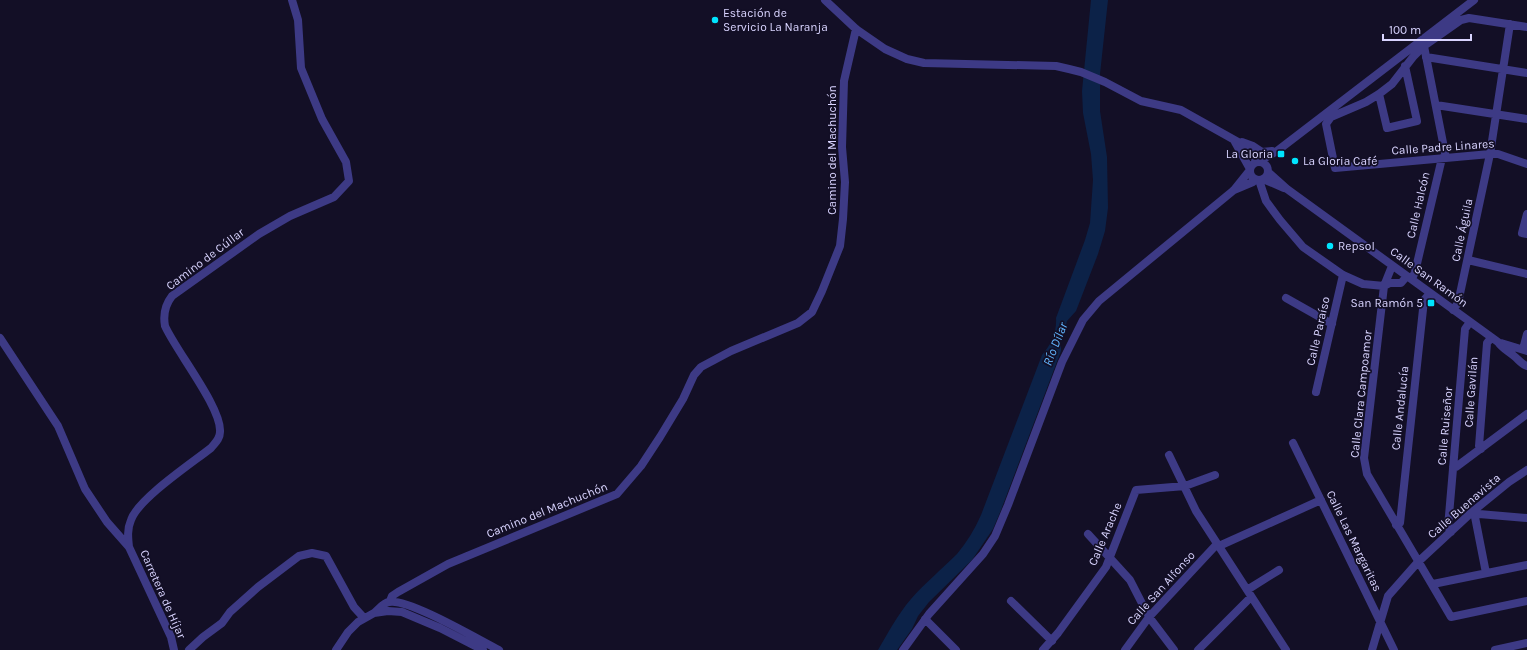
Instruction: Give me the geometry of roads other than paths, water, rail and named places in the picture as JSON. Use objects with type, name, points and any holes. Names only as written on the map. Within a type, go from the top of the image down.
[{"type":"street","name":"Camino de Cúllar","points":[[129,547],[128,532],[130,520],[134,512],[146,500],[212,448],[219,439],[220,431],[218,419],[211,404],[165,326],[164,312],[170,300],[258,234],[290,216],[334,196],[349,181],[346,162],[322,119],[300,68],[298,20],[292,0]]},
{"type":"street","points":[[825,0],[856,28],[895,55],[924,63],[1056,66],[1081,72],[1105,82],[1141,101],[1181,110],[1247,147],[1257,162]]},
{"type":"street","points":[[902,650],[925,619],[980,558],[995,536],[1062,362],[1083,320],[1099,301],[1234,190],[1252,166],[1277,151],[1474,0]]},
{"type":"street","points":[[1406,66],[1416,121],[1386,128],[1379,94],[1392,84],[1406,66],[1424,46],[1465,19],[1527,27]]},
{"type":"street","name":"Calle Águila","points":[[1454,310],[1458,303],[1468,260],[1490,154],[1510,24]]},
{"type":"street","name":"Camino del Machuchón","points":[[374,613],[385,603],[390,602],[392,596],[398,592],[448,564],[617,494],[641,466],[657,443],[683,399],[694,375],[701,367],[731,350],[798,323],[812,312],[840,246],[845,182],[842,147],[844,81],[856,28]]},
{"type":"street","points":[[1424,46],[1436,105],[1444,158]]},
{"type":"street","points":[[1426,57],[1527,73]]},
{"type":"street","name":"Calle Padre Linares","points":[[1379,94],[1366,102],[1331,117],[1326,124],[1335,168],[1490,154],[1498,154],[1527,164]]},
{"type":"street","points":[[1436,105],[1527,119]]},
{"type":"street","points":[[1234,140],[1253,146],[1262,152],[1277,151]]},
{"type":"street","points":[[1234,140],[1252,176],[1262,175]]},
{"type":"street","points":[[1234,190],[1253,182],[1262,175],[1277,151]]},
{"type":"street","name":"Calle Halcón","points":[[1409,278],[1415,272],[1444,158]]},
{"type":"street","points":[[1257,162],[1263,163],[1262,175],[1266,201],[1303,247],[1343,275],[1364,284],[1384,286],[1390,283],[1401,283],[1409,278]]},
{"type":"street","name":"Calle San Ramón","points":[[1262,175],[1287,189],[1494,340],[1521,352],[1518,361],[1527,366]]},
{"type":"street","points":[[1525,233],[1527,214]]},
{"type":"street","points":[[1468,260],[1527,274]]},
{"type":"street","name":"Calle Clara Campoamor","points":[[1392,266],[1384,286],[1364,458],[1367,474],[1451,617],[1527,601]]},
{"type":"street","name":"Calle Paraíso","points":[[1316,392],[1343,275]]},
{"type":"street","name":"Calle Andalucía","points":[[1396,525],[1400,523],[1424,300],[1430,293]]},
{"type":"street","points":[[1286,298],[1332,324]]},
{"type":"street","name":"Calle Ruiseñor","points":[[1451,532],[1448,527],[1465,329],[1470,322]]},
{"type":"street","points":[[1521,352],[1527,334]]},
{"type":"street","points":[[0,338],[58,426],[85,489],[107,522],[129,547]]},
{"type":"street","name":"Calle Gavilán","points":[[1481,449],[1479,446],[1487,343],[1494,340]]},
{"type":"street","points":[[1453,467],[1456,467],[1527,414]]},
{"type":"street","name":"Calle Las Margaritas","points":[[1293,443],[1394,650]]},
{"type":"street","points":[[1170,455],[1196,511],[1286,650]]},
{"type":"street","name":"Calle Buenavista","points":[[1372,650],[1388,596],[1418,562],[1472,512],[1508,482],[1527,470]]},
{"type":"street","name":"Calle Arache","points":[[1043,650],[1052,641],[1106,567],[1136,490],[1185,486],[1215,475]]},
{"type":"street","name":"Calle San Alfonso","points":[[1125,650],[1149,617],[1218,545],[1321,500]]},
{"type":"street","points":[[1472,512],[1479,514],[1527,518]]},
{"type":"street","points":[[1472,512],[1475,517],[1486,573]]},
{"type":"street","points":[[1088,534],[1130,580],[1149,617],[1174,650]]},
{"type":"street","name":"Carretera de Híjar","points":[[129,547],[171,637],[174,650]]},
{"type":"street","points":[[189,650],[222,623],[230,612],[258,587],[299,556],[307,553],[317,553],[326,556],[354,606],[364,618]]},
{"type":"street","points":[[1432,584],[1527,565]]},
{"type":"street","points":[[1198,650],[1249,593],[1279,570]]},
{"type":"street","points":[[1011,601],[1052,641]]},
{"type":"street","points":[[390,602],[392,606],[402,612],[440,628],[483,650]]},
{"type":"street","points":[[390,602],[400,602],[438,618],[499,650]]},
{"type":"street","points":[[336,650],[348,632],[364,618],[374,613],[388,611],[402,612]]},
{"type":"street","points":[[925,619],[956,650]]},
{"type":"street","points":[[1496,650],[1527,643]]},
{"type":"water","name":"Río Dílar","points":[[1091,0],[1108,0],[1100,74],[1100,111],[1107,157],[1108,208],[1105,231],[1098,254],[1076,311],[1067,321],[1061,343],[1061,351],[993,529],[972,560],[929,602],[918,616],[912,629],[897,650],[878,650],[906,605],[922,587],[957,554],[976,525],[1042,355],[1053,338],[1056,328],[1056,318],[1090,223],[1093,180],[1091,154],[1083,113],[1082,91]]},
{"type":"place","name":"Estación de Servicio La Naranja","points":[[715,20]]},
{"type":"place","name":"La Gloria","points":[[1281,154]]},
{"type":"place","name":"La Gloria Café","points":[[1295,161]]},
{"type":"place","name":"Repsol","points":[[1330,246]]},
{"type":"place","name":"San Ramón 5","points":[[1431,303]]}]
